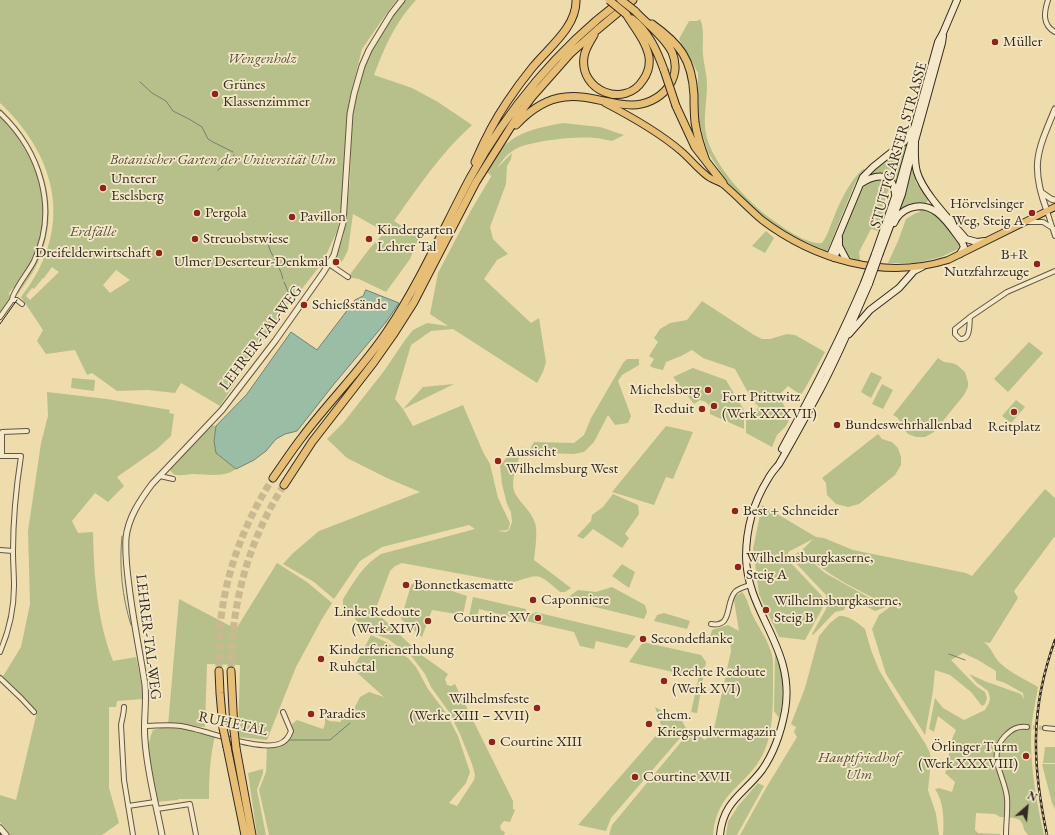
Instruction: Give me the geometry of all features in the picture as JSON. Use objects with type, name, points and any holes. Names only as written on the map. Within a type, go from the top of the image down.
[{"type":"highway","points":[[471,177],[474,164],[498,117],[520,84],[567,27],[575,12],[576,0]]},
{"type":"highway","points":[[609,0],[626,14],[653,45],[690,138],[723,184]]},
{"type":"highway","points":[[273,478],[303,436],[368,358],[388,330],[419,279],[471,177],[501,128],[551,64],[621,0],[666,33],[680,49],[690,68],[693,83],[694,120],[706,161]]},
{"type":"highway","points":[[284,485],[312,442],[393,335],[418,295],[476,182],[532,97],[570,54],[634,0]]},
{"type":"highway","points":[[505,136],[524,116],[544,103],[554,99],[574,96],[630,105],[647,103],[661,96],[670,84],[674,67],[671,52],[662,39],[635,11]]},
{"type":"highway","points":[[597,30],[586,50],[584,63],[587,77],[595,87],[607,93],[619,95],[625,94],[637,88],[646,77],[648,71],[649,57],[647,50],[634,24]]},
{"type":"highway","points":[[219,671],[223,728],[245,835]]},
{"type":"highway","points":[[231,671],[236,748],[252,835]]},
{"type":"main road","name":"STUTTGARTER STRASSE","points":[[878,253],[912,139],[938,42],[957,0]]},
{"type":"main road","name":"STUTTGARTER STRASSE","points":[[769,477],[778,465],[816,397],[843,342],[902,194],[942,44],[943,33]]},
{"type":"main road","points":[[598,99],[643,124],[674,146],[710,178],[723,184],[749,209],[776,229],[806,246],[832,257],[847,261],[881,268],[901,268],[922,266],[948,260],[1055,207]]},
{"type":"main road","points":[[832,257],[839,234],[859,184],[868,171],[904,142],[914,128]]},
{"type":"main road","points":[[915,141],[915,162],[922,184],[966,239],[971,248]]},
{"type":"main road","points":[[859,184],[874,176],[884,177],[892,185],[895,195]]},
{"type":"main road","points":[[878,253],[896,218],[912,207],[921,206],[934,210],[946,222],[962,242],[964,247],[960,254]]},
{"type":"main road","points":[[839,234],[839,246],[847,261]]},
{"type":"main road","points":[[966,239],[977,242],[988,240]]},
{"type":"main road","points":[[832,257],[839,246]]},
{"type":"main road","points":[[843,342],[863,317],[895,290],[914,271],[922,266]]},
{"type":"main road","name":"STUTTGARTER STRASSE","points":[[720,835],[723,820],[730,804],[758,775],[772,753],[780,732],[786,705],[786,686],[782,659],[750,585],[746,558],[749,525],[755,504],[774,464],[818,383],[866,283]]},
{"type":"street","name":"LEHRER-TAL-WEG","points":[[162,835],[147,758],[144,726],[145,687],[132,611],[127,562],[126,538],[130,522],[138,504],[160,476],[222,410],[275,341],[329,264],[338,244],[343,223],[350,114],[356,87],[368,50],[390,14],[402,0]]},
{"type":"street","points":[[1048,0],[1045,10],[1045,20],[1048,27],[1055,32]]},
{"type":"street","points":[[1055,109],[1042,142],[1038,159],[1038,176],[1041,192],[1055,236]]},
{"type":"street","points":[[0,113],[16,130],[31,155],[40,175],[45,203],[44,230],[39,250],[31,267],[13,294],[12,300],[0,317]]},
{"type":"street","points":[[1041,192],[1055,200]]},
{"type":"street","points":[[1025,221],[1043,222],[1054,229]]},
{"type":"street","points":[[329,264],[348,277]]},
{"type":"street","points":[[970,317],[968,334],[966,338],[960,339],[955,334],[955,329],[970,317],[1007,292],[1055,270]]},
{"type":"street","points":[[12,300],[17,300],[22,304]]},
{"type":"street","points":[[0,652],[11,619],[13,604],[15,498],[21,456],[1,456],[2,432],[27,431]]},
{"type":"street","points":[[160,476],[173,479]]},
{"type":"street","points":[[0,550],[13,551]]},
{"type":"street","points":[[711,624],[718,624],[724,621],[728,616],[730,601],[733,594],[739,589],[750,585]]},
{"type":"street","points":[[0,678],[34,712]]},
{"type":"street","points":[[124,707],[121,725],[124,780],[131,834]]},
{"type":"street","name":"RUHETAL","points":[[144,726],[179,726],[248,742],[274,744],[286,740],[291,731],[283,712]]},
{"type":"street","points":[[1006,835],[1007,796],[1006,789],[996,762],[998,748],[1000,742],[1010,731],[1018,727],[1027,727]]},
{"type":"street","points":[[1045,728],[1055,729]]},
{"type":"street","points":[[128,806],[155,802]]},
{"type":"street","points":[[157,810],[190,804],[196,835]]},
{"type":"street","points":[[0,828],[6,835]]},
{"type":"green space","points":[[0,0],[397,0],[362,49],[349,101],[343,203],[337,231],[323,262],[301,290],[296,293],[271,328],[220,406],[181,383],[175,393],[148,390],[117,391],[92,373],[87,375],[75,350],[46,354],[37,341],[43,330],[21,297],[38,271],[48,248],[53,225],[53,202],[49,181],[42,160],[31,140],[17,121],[0,103]],"holes":[[[52,267],[59,272],[30,300],[26,296],[32,288],[34,289],[44,278]],[[116,270],[130,280],[110,293],[103,285]]]},
{"type":"green space","points":[[406,0],[416,0],[396,26],[382,54],[374,75],[412,88],[438,102],[472,125],[440,159],[394,221],[419,237],[410,259],[386,292],[359,279],[348,277],[370,248],[385,232],[353,214],[348,250],[342,262],[334,258],[343,238],[345,225],[350,180],[352,124],[355,98],[363,67],[370,52],[393,15]]},
{"type":"green space","points":[[700,19],[702,23],[703,55],[707,81],[705,122],[706,134],[716,158],[724,170],[743,194],[764,214],[797,236],[810,242],[822,243],[839,204],[854,179],[863,169],[865,169],[855,183],[827,252],[788,234],[759,214],[726,181],[708,152],[698,117],[698,73],[679,39],[689,21],[697,21]]},
{"type":"green space","points":[[0,108],[26,139],[35,156],[43,174],[47,193],[49,212],[47,232],[40,258],[35,269],[18,294],[16,293],[30,272],[38,256],[46,231],[46,193],[41,175],[25,141],[0,111]]},
{"type":"green space","name":"Erdfälle","points":[[0,116],[13,131],[33,165],[43,201],[43,220],[40,240],[33,259],[27,271],[15,288],[13,288],[9,293],[10,298],[0,312]]},
{"type":"green space","points":[[563,123],[600,127],[624,135],[612,141],[596,138],[576,138],[530,144],[511,152],[504,158],[497,168],[512,153],[511,159],[507,166],[506,184],[490,227],[493,239],[508,254],[497,260],[484,279],[531,323],[539,318],[546,362],[537,383],[453,329],[431,331],[411,345],[395,399],[413,426],[463,405],[483,452],[490,464],[498,498],[510,523],[508,530],[497,531],[506,532],[509,530],[512,522],[511,512],[507,504],[502,484],[500,466],[506,458],[523,447],[515,471],[513,484],[516,495],[531,515],[536,526],[534,560],[571,588],[565,592],[560,592],[546,580],[537,576],[510,583],[402,563],[395,566],[390,571],[375,611],[420,654],[448,674],[445,679],[447,685],[451,686],[455,684],[513,801],[513,809],[515,810],[510,822],[504,821],[500,826],[501,830],[505,832],[504,835],[269,835],[259,790],[266,772],[267,747],[279,746],[293,731],[292,724],[297,720],[323,729],[325,724],[325,715],[329,721],[341,722],[341,719],[349,718],[360,697],[369,692],[384,697],[353,669],[371,635],[386,642],[409,659],[416,667],[428,689],[446,713],[458,736],[470,772],[466,783],[449,803],[457,806],[474,780],[475,775],[472,764],[460,734],[449,712],[431,687],[425,674],[412,657],[388,639],[372,633],[357,621],[343,606],[343,599],[355,580],[369,563],[381,554],[475,529],[469,525],[382,547],[360,561],[334,599],[314,582],[283,564],[292,554],[319,531],[420,492],[387,478],[347,458],[327,439],[344,422],[384,371],[413,330],[427,323],[448,326],[430,314],[438,273],[470,212],[492,175],[491,176],[487,172],[498,152],[513,139],[529,131]]},
{"type":"green space","points":[[909,140],[896,185],[888,191],[881,211],[885,214],[878,231],[871,229],[859,252],[860,261],[849,257],[841,249],[841,238],[861,187],[872,170],[902,148]]},
{"type":"green space","points":[[912,162],[916,183],[929,199],[925,204],[938,216],[960,243],[958,249],[941,257],[916,263],[888,263],[906,219],[920,212],[918,209],[898,212]]},
{"type":"green space","points":[[766,231],[774,238],[765,253],[752,246]]},
{"type":"green space","points":[[702,301],[762,339],[770,339],[787,334],[795,335],[825,352],[801,395],[788,386],[779,395],[790,418],[786,426],[777,435],[772,447],[746,433],[746,420],[759,407],[751,398],[735,369],[703,358],[692,350],[666,362],[663,370],[650,366],[654,359],[649,356],[658,342],[654,338],[660,329],[670,323],[687,320]]},
{"type":"green space","points":[[1029,342],[1043,353],[1008,392],[994,379]]},
{"type":"green space","points":[[938,358],[944,362],[957,365],[965,372],[968,387],[964,395],[934,432],[925,437],[916,437],[908,434],[902,427],[898,418],[893,415]]},
{"type":"green space","points":[[627,359],[639,359],[639,365],[622,375],[618,381],[631,416],[628,423],[615,425],[608,415],[594,442],[584,452],[574,454],[527,454],[534,442],[574,443],[584,435],[591,418],[623,363]]},
{"type":"green space","points":[[693,368],[726,380],[744,410],[744,429],[710,414],[710,407],[706,402],[700,400],[694,404],[673,377]]},
{"type":"green space","points":[[871,372],[882,377],[871,398],[861,392]]},
{"type":"green space","points":[[72,378],[95,380],[94,391],[71,388]]},
{"type":"green space","points":[[454,384],[403,409],[423,387]]},
{"type":"green space","points":[[882,384],[893,390],[883,409],[872,404]]},
{"type":"green space","points":[[47,392],[107,399],[170,410],[169,413],[174,414],[171,436],[157,449],[117,477],[124,486],[108,502],[95,493],[72,521],[78,533],[93,532],[97,598],[103,630],[113,661],[136,657],[142,687],[143,699],[117,701],[116,707],[109,707],[109,788],[119,823],[102,835],[10,835],[0,822],[0,795],[16,800],[36,716],[36,711],[2,678],[21,647],[30,604],[28,531],[41,443],[48,416]]},
{"type":"green space","name":"Reitplatz","points":[[1016,400],[1025,407],[1011,423],[1002,416]]},
{"type":"green space","points":[[212,425],[216,426],[214,441],[216,453],[236,469],[221,475],[173,474],[170,470],[173,466]]},
{"type":"green space","points":[[666,426],[693,432],[673,479],[666,477],[654,505],[612,492]]},
{"type":"green space","points":[[878,434],[882,439],[892,442],[898,448],[901,457],[901,465],[895,475],[859,504],[848,507],[836,504],[827,495],[826,483],[822,478]]},
{"type":"green space","points":[[1045,489],[1055,498],[1055,536],[1014,591],[1018,598],[990,643],[984,642],[1001,664],[1038,687],[1033,713],[1031,751],[1035,788],[1044,835],[1028,835],[1020,820],[1014,818],[1000,817],[995,814],[976,813],[975,830],[978,833],[1001,835],[943,835],[942,805],[935,789],[939,788],[952,792],[955,782],[945,773],[949,765],[949,746],[956,730],[938,716],[934,732],[929,729],[935,698],[943,708],[964,720],[985,710],[990,698],[988,691],[977,683],[969,674],[1021,694],[1024,699],[1023,693],[1005,683],[996,680],[996,671],[963,653],[951,660],[976,686],[985,692],[987,698],[985,704],[982,706],[971,692],[950,675],[935,670],[933,691],[925,735],[886,674],[872,629],[879,615],[890,607],[843,582],[811,559],[802,550],[813,539],[788,552],[789,561],[822,596],[824,603],[822,609],[805,640],[779,637],[759,594],[753,549],[762,505],[816,537],[824,538],[853,550],[966,573],[972,576]]},
{"type":"green space","points":[[613,494],[638,505],[639,514],[625,534],[629,538],[622,548],[593,529],[583,539],[577,536],[591,521],[592,515],[603,507]]},
{"type":"green space","points":[[800,551],[825,573],[886,607],[875,611],[850,598],[844,610],[835,612],[813,635],[812,634],[826,609],[826,595],[791,558]]},
{"type":"green space","points":[[277,563],[307,582],[332,603],[296,667],[267,740],[238,737],[240,665],[207,664],[205,727],[168,725],[179,599],[236,629]]},
{"type":"green space","points":[[622,564],[635,572],[629,588],[612,576]]},
{"type":"green space","points":[[419,580],[467,596],[463,615],[432,610],[422,637],[401,619],[411,585]]},
{"type":"green space","points":[[612,587],[645,605],[647,612],[644,619],[567,600],[565,598],[578,590],[596,592]]},
{"type":"green space","points":[[742,592],[747,599],[754,619],[767,642],[773,658],[771,726],[767,746],[763,754],[749,775],[733,790],[720,808],[713,835],[609,835],[612,825],[691,730],[705,740],[714,729],[731,651],[730,642],[710,637],[712,630],[728,625],[739,631],[734,600],[736,596]]},
{"type":"green space","points":[[473,597],[526,609],[526,611],[535,614],[535,612],[636,636],[627,648],[596,641],[594,649],[580,646],[574,632],[479,609],[476,623],[468,621]]},
{"type":"green space","points":[[664,613],[690,621],[687,629],[654,621],[657,615]]},
{"type":"green space","name":"Hauptfriedhof Ulm","points":[[839,616],[850,618],[865,629],[879,670],[930,753],[931,761],[928,790],[936,814],[939,835],[740,835],[797,737],[794,732],[796,727],[791,724],[805,688],[819,636],[830,623]]},
{"type":"green space","points":[[643,642],[701,655],[706,662],[697,713],[691,712],[699,676],[690,674],[686,675],[629,662]]},
{"type":"green space","points":[[776,654],[783,694],[779,718],[774,711]]},
{"type":"green space","points":[[655,707],[682,721],[687,730],[611,818],[606,831],[578,825],[660,731],[661,725]]},
{"type":"green space","points":[[165,727],[192,730],[215,736],[210,767],[209,799],[178,799],[156,802],[148,756],[150,738],[153,730]]},
{"type":"green space","points":[[1045,747],[1055,747],[1055,763],[1043,763]]},
{"type":"green space","points":[[1042,764],[1055,764],[1055,809],[1052,803]]},
{"type":"green space","points":[[263,769],[257,790],[266,835],[257,835],[248,773]]},
{"type":"green space","points":[[758,783],[764,786],[737,835],[726,835],[728,822],[738,806]]},
{"type":"shaded area","points":[[366,290],[399,303],[386,322],[297,431],[285,434],[276,439],[266,451],[254,460],[236,469],[216,453],[214,441],[216,426],[247,394],[291,332],[317,350],[355,300],[363,296]]},
{"type":"waterway","points":[[140,82],[152,93],[166,101],[173,111],[202,127],[208,139],[233,152]]},
{"type":"waterway","points":[[218,170],[234,155]]},
{"type":"waterway","points":[[267,242],[280,269],[283,279]]},
{"type":"waterway","points":[[284,282],[290,296]]},
{"type":"waterway","points":[[122,536],[122,581],[125,604],[131,625]]},
{"type":"waterway","points":[[949,654],[965,660]]},
{"type":"waterway","points":[[288,740],[330,740],[350,723]]},
{"type":"tunnel","points":[[219,671],[220,625],[224,599],[233,563],[246,528],[273,478]]},
{"type":"tunnel","points":[[231,671],[234,622],[244,574],[251,551],[261,528],[271,506],[284,485]]},
{"type":"tunnel","points":[[1027,727],[1045,728]]},
{"type":"tram line","points":[[0,324],[17,300]]},
{"type":"railway","points":[[1047,835],[1038,784],[1036,737],[1041,690],[1055,640]]},
{"type":"place","name":"Müller","points":[[995,42]]},
{"type":"place","name":"Grünes Klassenzimmer","points":[[215,94]]},
{"type":"place","name":"Unterer Eselsberg","points":[[103,188]]},
{"type":"place","name":"Pergola","points":[[197,213]]},
{"type":"place","name":"Hörvelsinger Weg, Steig A","points":[[1032,213]]},
{"type":"place","name":"Pavillon","points":[[292,217]]},
{"type":"place","name":"Streuobstwiese","points":[[195,239]]},
{"type":"place","name":"Kindergarten Lehrer Tal","points":[[369,239]]},
{"type":"place","name":"Dreifelderwirtschaft","points":[[159,253]]},
{"type":"place","name":"Ulmer Deserteur-Denkmal","points":[[336,262]]},
{"type":"place","name":"B+R Nutzfahrzeuge","points":[[1037,264]]},
{"type":"place","name":"Schießstände","points":[[304,305]]},
{"type":"place","name":"Michelsberg","points":[[708,390]]},
{"type":"place","name":"Fort Prittwitz (Werk XXXVII)","points":[[714,406]]},
{"type":"place","name":"Reduit","points":[[702,409]]},
{"type":"place","name":"Reitplatz","points":[[1014,412]]},
{"type":"place","name":"Bundeswehrhallenbad","points":[[837,425]]},
{"type":"place","name":"Aussicht Wilhelmsburg West","points":[[498,461]]},
{"type":"place","name":"Best + Schneider","points":[[735,511]]},
{"type":"place","name":"Wilhelmsburgkaserne, Steig A","points":[[738,567]]},
{"type":"place","name":"Bonnetkasematte","points":[[406,585]]},
{"type":"place","name":"Caponniere","points":[[533,600]]},
{"type":"place","name":"Wilhelmsburgkaserne, Steig B","points":[[766,610]]},
{"type":"place","name":"Courtine XV","points":[[538,618]]},
{"type":"place","name":"Linke Redoute (Werk XIV)","points":[[428,621]]},
{"type":"place","name":"Secondeflanke","points":[[643,639]]},
{"type":"place","name":"Kinderferienerholung Ruhetal","points":[[321,659]]},
{"type":"place","name":"Rechte Redoute (Werk XVI)","points":[[664,681]]},
{"type":"place","name":"Wilhelmsfeste (Werke XIII – XVII)","points":[[537,708]]},
{"type":"place","name":"Paradies","points":[[311,714]]},
{"type":"place","name":"ehem. Kriegspulvermagazin","points":[[649,724]]},
{"type":"place","name":"Courtine XIII","points":[[492,742]]},
{"type":"place","name":"Örlinger Turm (Werk XXXVIII)","points":[[1026,756]]},
{"type":"place","name":"Courtine XVII","points":[[635,777]]},
{"type":"park label","name":"Wengenholz","points":[[262,59]]},
{"type":"park label","name":"Botanischer Garten der Universität Ulm","points":[[223,160]]}]
